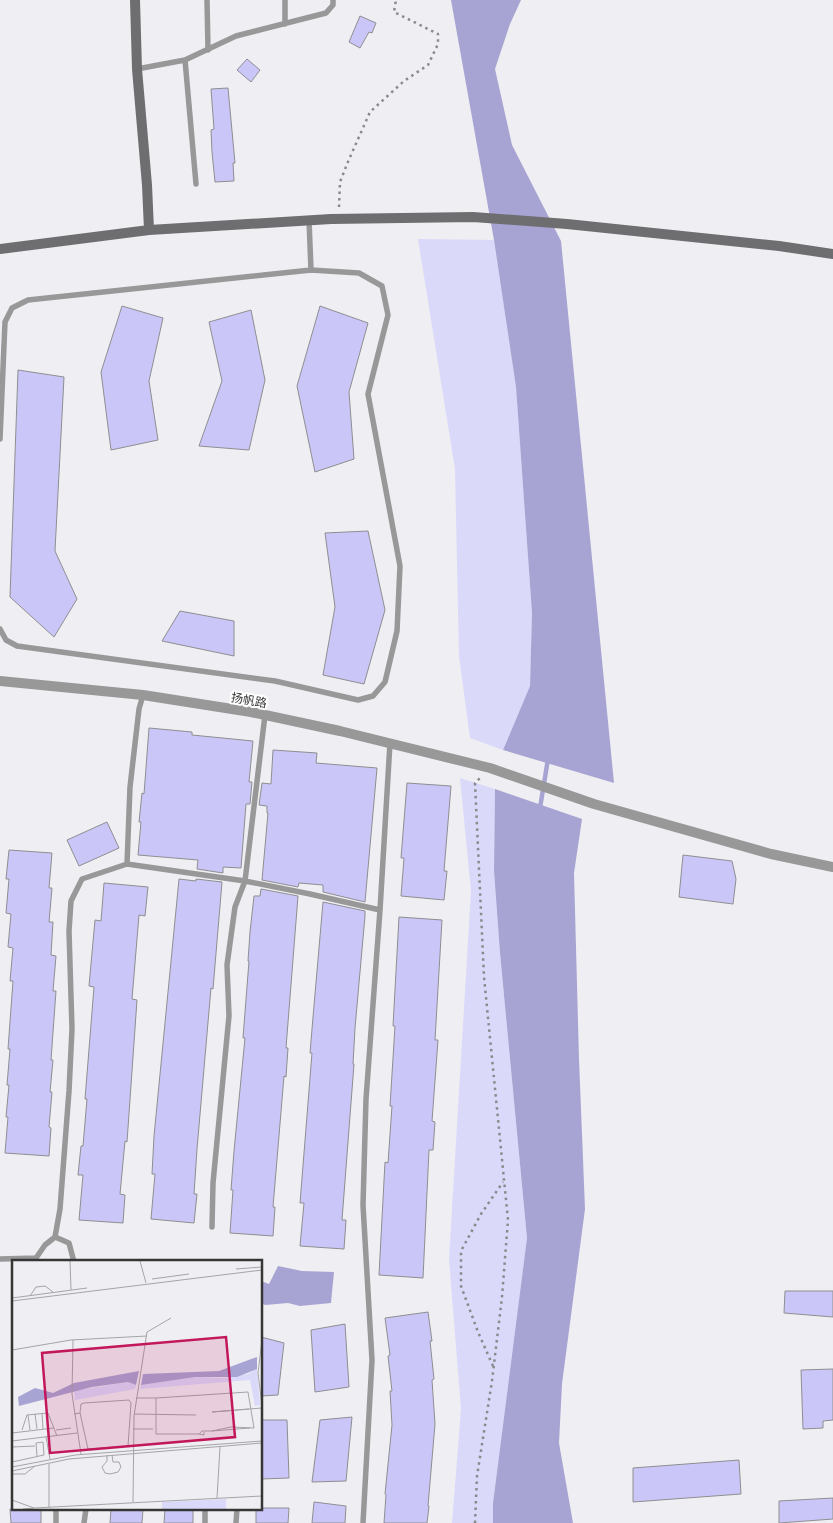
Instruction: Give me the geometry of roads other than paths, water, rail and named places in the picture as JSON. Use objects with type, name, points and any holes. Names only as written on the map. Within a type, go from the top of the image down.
[{"type":"street","points":[[135,0],[137,69],[149,230]]},
{"type":"street","points":[[0,249],[149,230],[338,218],[473,217],[567,224],[779,246],[833,254]]},
{"type":"street","name":"扬帆路","points":[[0,681],[143,695],[265,715],[390,743],[490,768],[594,804],[771,854],[833,868]]},
{"type":"lane","points":[[207,0],[208,50]]},
{"type":"lane","points":[[285,0],[285,24]]},
{"type":"lane","points":[[137,69],[185,60],[236,36],[326,13],[333,5],[333,0]]},
{"type":"lane","points":[[185,60],[196,184]]},
{"type":"lane","points":[[309,220],[311,270]]},
{"type":"lane","points":[[0,439],[5,322],[12,308],[28,300],[311,270],[359,273],[382,286],[388,315],[368,394],[400,566],[397,631],[385,682],[373,696],[358,700],[275,682],[16,646],[6,640],[0,628]]},
{"type":"lane","points":[[127,864],[130,788],[139,708],[143,695]]},
{"type":"lane","points":[[212,1227],[213,1183],[229,1016],[227,965],[235,907],[245,882],[265,715]]},
{"type":"lane","points":[[363,1523],[372,1360],[363,1195],[366,1099],[390,743]]},
{"type":"lane","points":[[56,1237],[72,1029],[69,931],[71,901],[82,879],[127,864],[245,882],[380,910]]},
{"type":"lane","points":[[0,1259],[37,1260],[44,1244],[56,1237]]},
{"type":"lane","points":[[56,1237],[69,1242],[74,1260]]},
{"type":"lane","points":[[56,1510],[56,1523]]},
{"type":"lane","points":[[84,1523],[86,1510]]},
{"type":"lane","points":[[205,1510],[205,1523]]},
{"type":"lane","points":[[236,1510],[236,1523]]},
{"type":"waterway","points":[[540,808],[548,759]]}]
